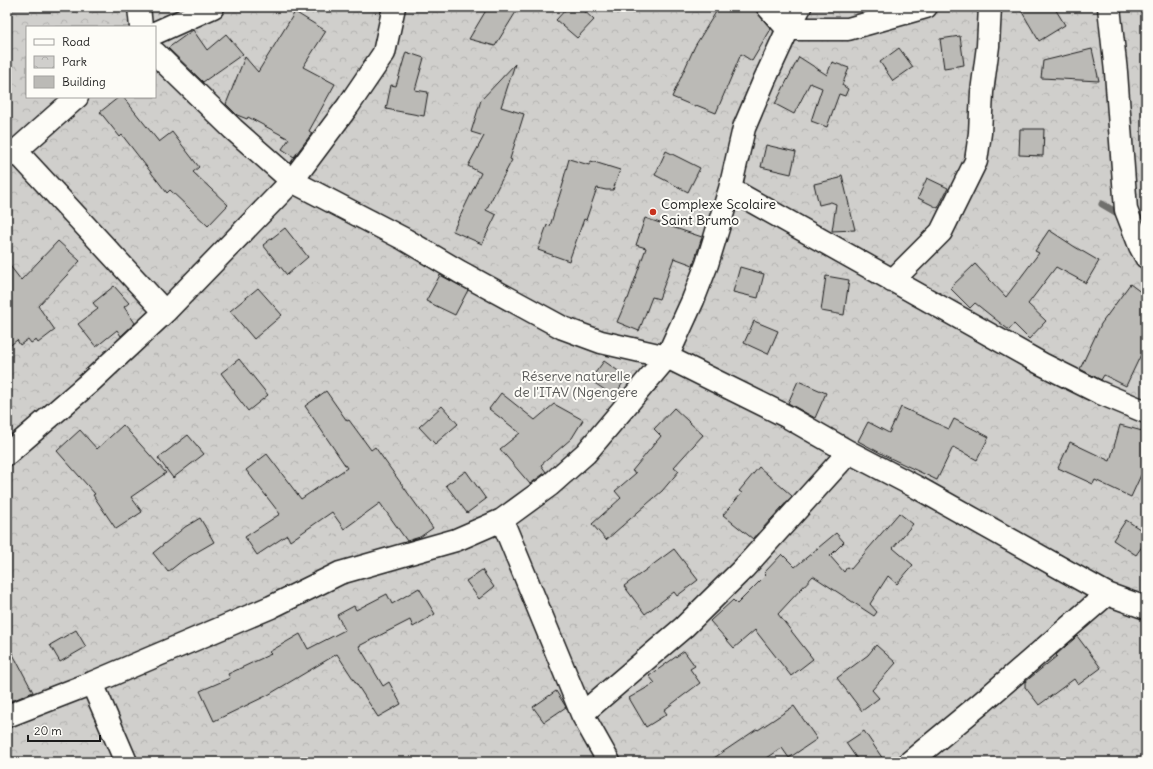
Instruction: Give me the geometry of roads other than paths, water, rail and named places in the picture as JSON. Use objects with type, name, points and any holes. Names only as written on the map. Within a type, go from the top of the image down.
[{"type":"street","points":[[139,7],[141,26]]},
{"type":"street","points":[[156,34],[213,7]]},
{"type":"street","points":[[7,454],[89,383],[165,312],[292,181],[348,106],[384,53],[394,7]]},
{"type":"street","points":[[768,7],[788,29],[848,30],[926,7]]},
{"type":"street","points":[[7,716],[92,683],[270,608],[340,573],[456,540],[502,520],[550,485],[586,453],[621,414],[667,357],[693,300],[707,264],[730,189],[744,128],[788,29],[800,7]]},
{"type":"street","points":[[892,281],[941,232],[976,161],[988,46],[990,7]]},
{"type":"street","points":[[1109,7],[1116,72],[1126,208],[1146,257]]},
{"type":"street","points":[[156,54],[233,128],[292,181],[404,239],[466,276],[563,328],[601,342],[667,357],[786,416],[1107,594],[1146,608]]},
{"type":"street","points":[[76,98],[11,154],[165,312]]},
{"type":"street","points":[[730,189],[1042,364],[1098,392],[1146,412]]},
{"type":"street","points":[[582,714],[684,627],[744,568],[849,452]]},
{"type":"street","points":[[502,520],[582,714],[609,762]]},
{"type":"street","points":[[910,762],[979,706],[1107,594]]},
{"type":"street","points":[[92,683],[126,762]]},
{"type":"waterway","points":[[1102,204],[1124,217]]},
{"type":"place","name":"Complexe Scolaire Saint Brumo","points":[[653,212]]},
{"type":"park label","name":"Réserve naturelle de l'ITAV (Ngengere","points":[[576,384]]}]
